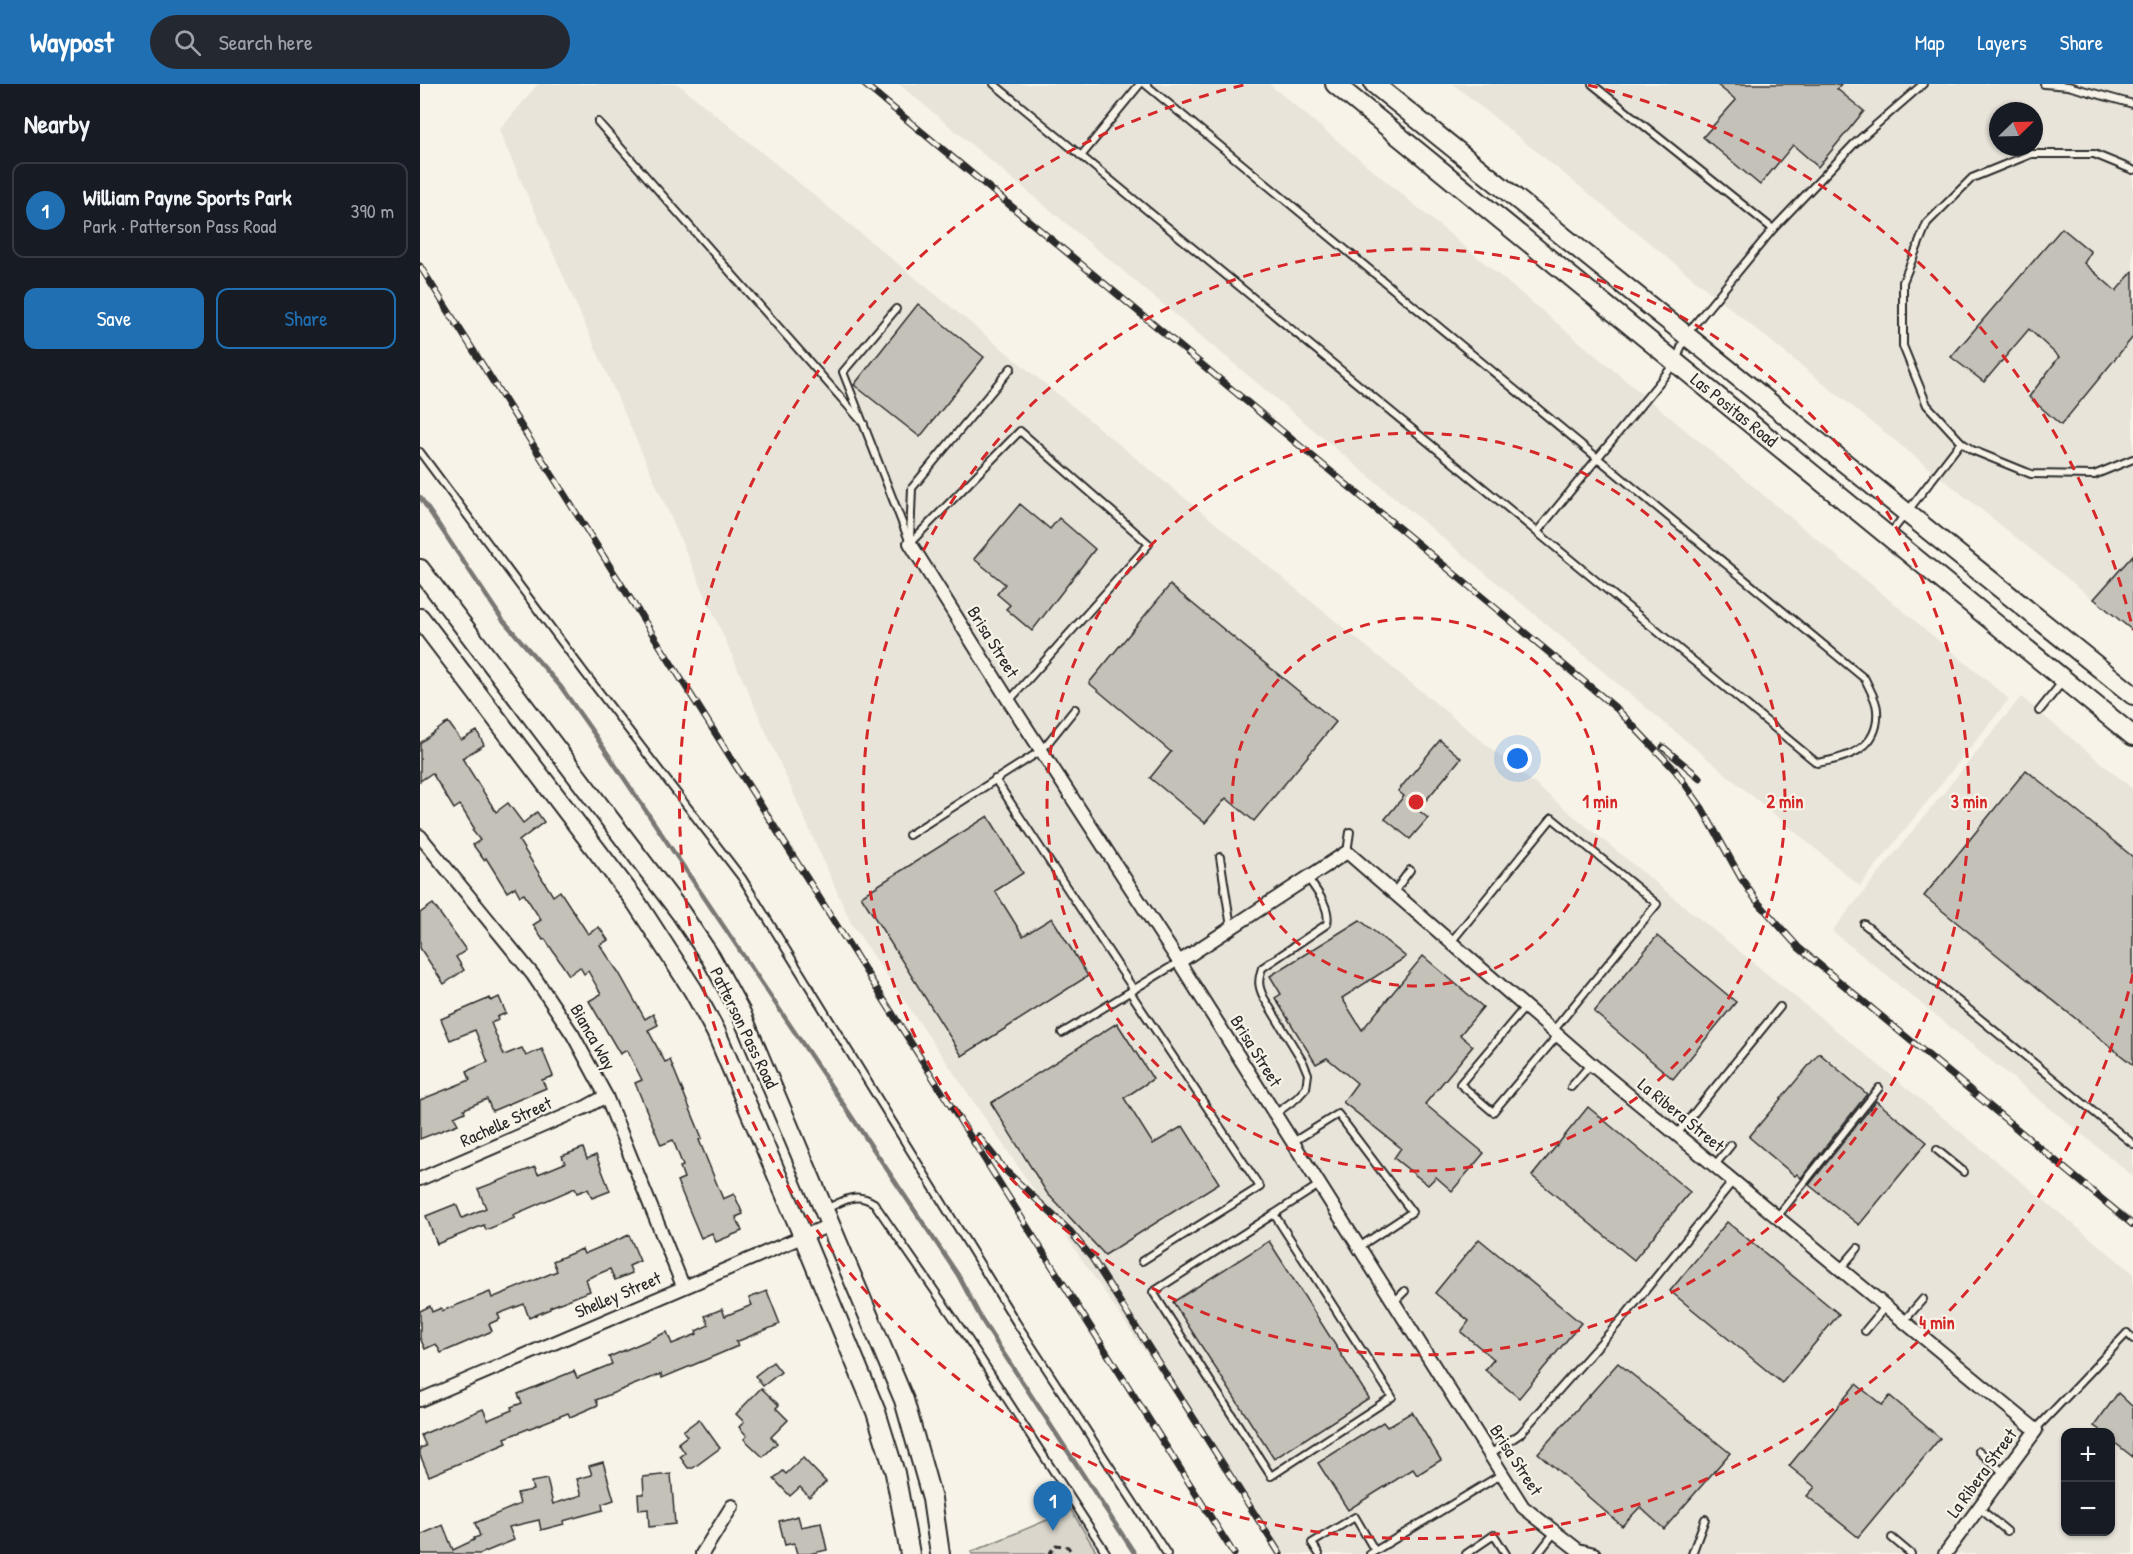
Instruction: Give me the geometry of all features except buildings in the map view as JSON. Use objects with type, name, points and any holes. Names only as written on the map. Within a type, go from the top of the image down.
[{"type":"main road","name":"Las Positas Road","points":[[1335,84],[2133,736]]},
{"type":"main road","name":"Las Positas Road","points":[[1374,84],[2133,695]]},
{"type":"main road","name":"Patterson Pass Road","points":[[420,569],[680,912],[711,958],[741,1013],[904,1400],[932,1499],[940,1554]]},
{"type":"main road","name":"Patterson Pass Road","points":[[420,618],[628,892],[669,951],[716,1032],[864,1382],[883,1433],[902,1504],[910,1554]]},
{"type":"street","name":"Brisa Street","points":[[910,543],[1009,701],[1179,962],[1523,1507],[1578,1550],[1593,1554]]},
{"type":"street","name":"Bianca Way","points":[[420,836],[533,975],[573,1035],[606,1095],[683,1286]]},
{"type":"street","points":[[1179,962],[1347,852]]},
{"type":"street","name":"La Ribera Street","points":[[1347,852],[1591,1064],[2036,1430],[1945,1554]]},
{"type":"street","name":"Rachelle Street","points":[[420,1179],[585,1107],[606,1095]]},
{"type":"street","name":"Shelley Street","points":[[420,1400],[803,1236],[827,1217]]},
{"type":"street","points":[[702,1554],[732,1506]]},
{"type":"lane","points":[[994,84],[1817,763],[1839,760],[1863,748],[1874,733],[1877,709],[1865,680],[1145,84]]},
{"type":"lane","points":[[1081,156],[1140,84]]},
{"type":"lane","points":[[1592,84],[1773,229]]},
{"type":"lane","points":[[1537,532],[1676,362],[1685,336],[1773,229],[1854,144],[1923,84]]},
{"type":"lane","points":[[2044,84],[2068,86],[2133,104]]},
{"type":"lane","points":[[598,122],[864,424]]},
{"type":"lane","points":[[2133,170],[2094,154],[2031,154],[1972,178],[1927,223],[1903,282],[1903,346],[1927,405],[1961,442],[1972,450],[2031,474],[2094,475],[2133,459]]},
{"type":"lane","points":[[896,309],[843,372],[910,543]]},
{"type":"lane","points":[[910,543],[912,488],[1011,368]]},
{"type":"lane","points":[[910,543],[1020,431],[1149,544],[1009,701]]},
{"type":"lane","points":[[1888,536],[1961,442]]},
{"type":"lane","points":[[420,452],[584,672],[742,878],[1016,1322],[1167,1554]]},
{"type":"lane","points":[[2039,711],[2064,680]]},
{"type":"lane","points":[[909,835],[1042,750],[1075,709]]},
{"type":"lane","points":[[996,780],[1260,1187],[1142,1261]]},
{"type":"lane","points":[[1451,942],[1552,818],[1657,904],[1493,1112],[1460,1084],[1525,1007]]},
{"type":"lane","points":[[1347,852],[1350,832]]},
{"type":"lane","points":[[1220,857],[1231,928]]},
{"type":"lane","points":[[1394,892],[1410,870]]},
{"type":"lane","points":[[1275,1114],[1297,1098],[1306,1088],[1308,1074],[1258,988],[1258,981],[1262,968],[1327,924],[1329,917],[1326,907],[1308,878]]},
{"type":"lane","points":[[1864,924],[2133,1144]]},
{"type":"lane","points":[[1062,1033],[1179,962]]},
{"type":"lane","points":[[1677,1135],[1780,1007]]},
{"type":"lane","points":[[1571,1087],[1591,1064]]},
{"type":"lane","points":[[1777,1217],[1879,1088]]},
{"type":"lane","points":[[1293,1142],[1338,1114],[1412,1212],[1359,1246]]},
{"type":"lane","points":[[1714,1166],[1731,1145]]},
{"type":"lane","points":[[1937,1150],[1964,1172]]},
{"type":"lane","points":[[1490,1454],[1528,1426],[1628,1312],[1732,1180]]},
{"type":"lane","points":[[1274,1214],[1392,1397],[1272,1476],[1153,1293],[1274,1214],[1320,1185]]},
{"type":"lane","points":[[827,1217],[852,1197],[860,1197],[874,1203],[968,1338],[1107,1554]]},
{"type":"lane","points":[[1840,1269],[1858,1248]]},
{"type":"lane","points":[[1394,1302],[1405,1291]]},
{"type":"lane","points":[[1904,1322],[1923,1299]]},
{"type":"lane","points":[[1865,1331],[1886,1306]]},
{"type":"lane","points":[[2036,1430],[2127,1333],[2133,1339]]},
{"type":"lane","points":[[1979,1451],[2004,1473]]},
{"type":"lane","points":[[1319,1554],[1312,1543],[1355,1516],[1373,1552],[1502,1474]]},
{"type":"lane","points":[[1979,1508],[2007,1531]]},
{"type":"lane","points":[[1692,1554],[1705,1519]]},
{"type":"lane","points":[[1538,1554],[1555,1532]]},
{"type":"lane","points":[[1466,1554],[1494,1535],[1506,1554]]},
{"type":"lane","points":[[1893,1538],[1911,1554]]},
{"type":"path","points":[[1049,1554],[1056,1545],[1068,1547],[1073,1554]]},
{"type":"shaded area","points":[[538,84],[678,84],[2133,1273],[2133,1554],[1284,1554],[851,923],[499,131]]},
{"type":"shaded area","points":[[899,84],[1269,84],[2009,699],[1860,886]]},
{"type":"shaded area","points":[[1453,84],[2133,84],[2133,631],[1773,343]]},
{"type":"shaded area","points":[[2021,697],[2133,789],[2133,1176],[1832,931]]},
{"type":"shaded area","points":[[1071,1510],[1098,1554],[972,1554],[971,1552]]},
{"type":"waterway","points":[[420,497],[502,619],[561,687],[597,738],[958,1275],[983,1322],[1135,1554]]},
{"type":"railway","points":[[864,84],[1617,709],[1675,770],[1702,808],[1756,900],[1799,948],[2133,1225]]},
{"type":"railway","points":[[420,266],[1234,1554]]},
{"type":"railway","points":[[1663,747],[1700,778]]},
{"type":"railway","points":[[978,1136],[1006,1171],[1070,1231],[1092,1258],[1280,1554]]},
{"type":"place","name":"William Payne Sports Park","points":[[1053,1531]]}]
